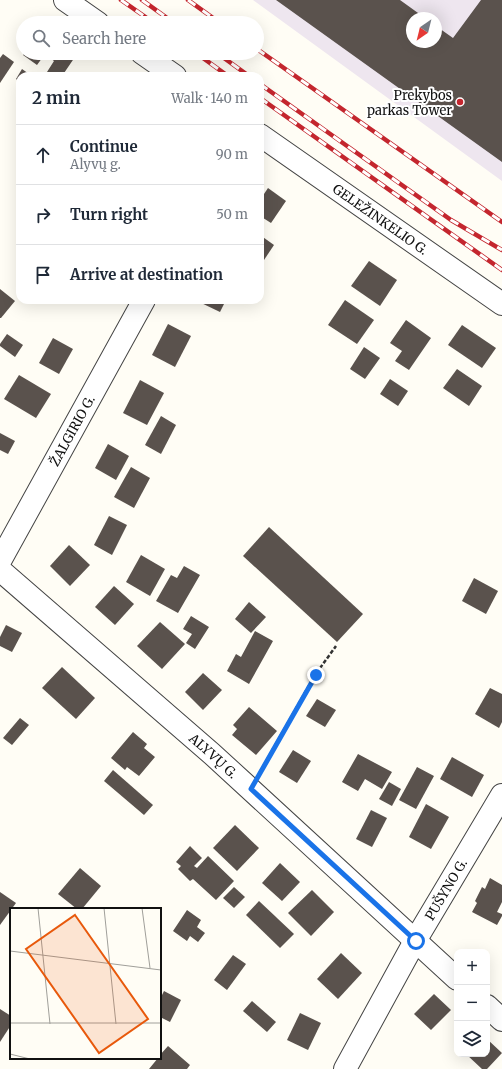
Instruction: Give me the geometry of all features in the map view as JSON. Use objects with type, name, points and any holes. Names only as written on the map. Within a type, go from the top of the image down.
[{"type":"street","points":[[65,0],[88,16]]},
{"type":"street","points":[[152,60],[169,72]]},
{"type":"street","name":"GELEŽINKELIO G.","points":[[264,137],[502,304]]},
{"type":"street","name":"ŽALGIRIO G.","points":[[0,561],[142,304]]},
{"type":"street","name":"ALYVŲ G.","points":[[0,570],[251,789],[454,976]]},
{"type":"street","name":"PUŠYNO G.","points":[[345,1069],[416,941],[502,795]]},
{"type":"street","points":[[490,1009],[502,1020]]},
{"type":"path","points":[[251,789],[316,675],[336,646]]},
{"type":"shaded area","name":"Prekybos parkas Tower","points":[[253,0],[502,0],[502,181]]},
{"type":"building","name":"Prekybos parkas Tower","points":[[276,0],[400,0],[417,12],[406,12],[406,48],[442,48],[442,30],[453,38],[481,0],[502,0],[502,162]]},
{"type":"building","points":[[3,54],[14,62],[0,83],[0,58]]},
{"type":"building","points":[[30,60],[41,60],[37,65]]},
{"type":"building","points":[[53,60],[73,60],[65,72],[47,72],[54,61]]},
{"type":"building","points":[[268,188],[286,201],[271,223],[264,219],[264,194]]},
{"type":"building","points":[[264,238],[274,245],[264,260]]},
{"type":"building","points":[[369,261],[397,280],[380,306],[351,286]]},
{"type":"building","points":[[0,289],[15,301],[1,318],[0,318]]},
{"type":"building","points":[[345,300],[374,320],[357,344],[328,325]]},
{"type":"building","points":[[203,304],[224,304],[220,312]]},
{"type":"building","points":[[406,320],[431,338],[409,370],[395,361],[402,351],[390,343]]},
{"type":"building","points":[[168,324],[191,336],[175,367],[152,355]]},
{"type":"building","points":[[462,325],[496,348],[482,368],[448,345]]},
{"type":"building","points":[[7,334],[23,345],[15,357],[0,346]]},
{"type":"building","points":[[53,338],[73,349],[59,374],[39,363]]},
{"type":"building","points":[[364,347],[380,358],[365,379],[350,369]]},
{"type":"building","points":[[457,369],[482,386],[469,406],[443,388]]},
{"type":"building","points":[[19,375],[51,394],[36,418],[4,399]]},
{"type":"building","points":[[390,379],[408,391],[398,406],[380,394]]},
{"type":"building","points":[[140,380],[164,393],[147,425],[123,413]]},
{"type":"building","points":[[161,416],[176,425],[161,454],[145,445]]},
{"type":"building","points":[[0,433],[15,441],[8,454],[0,450]]},
{"type":"building","points":[[108,444],[129,456],[116,480],[95,468]]},
{"type":"building","points":[[131,467],[150,478],[134,508],[114,497]]},
{"type":"building","points":[[109,516],[127,525],[112,555],[94,545]]},
{"type":"building","points":[[269,527],[363,614],[337,642],[243,556]]},
{"type":"building","points":[[69,545],[90,565],[70,586],[50,566]]},
{"type":"building","points":[[141,555],[165,569],[150,596],[126,582]]},
{"type":"building","points":[[184,566],[200,575],[178,613],[156,601],[171,575],[177,578]]},
{"type":"building","points":[[474,578],[498,591],[486,614],[462,601]]},
{"type":"building","points":[[114,586],[134,604],[115,625],[95,607]]},
{"type":"building","points":[[249,602],[266,617],[251,633],[235,619]]},
{"type":"building","points":[[191,616],[209,627],[195,649],[186,643],[192,634],[183,629]]},
{"type":"building","points":[[160,622],[185,644],[162,669],[137,646]]},
{"type":"building","points":[[6,625],[22,633],[12,652],[0,646],[0,637]]},
{"type":"building","points":[[255,631],[273,641],[249,684],[227,671],[236,654],[241,657]]},
{"type":"building","points":[[62,667],[95,698],[76,719],[42,688]]},
{"type":"building","points":[[203,673],[222,690],[203,710],[185,692]]},
{"type":"building","points":[[490,688],[502,694],[502,722],[499,728],[475,714]]},
{"type":"building","points":[[317,699],[336,710],[325,727],[306,716]]},
{"type":"building","points":[[249,707],[277,731],[256,755],[232,735],[237,729],[233,725]]},
{"type":"building","points":[[20,718],[29,725],[12,745],[3,738]]},
{"type":"building","points":[[133,732],[147,744],[144,748],[155,757],[139,776],[127,767],[125,770],[111,758]]},
{"type":"building","points":[[293,750],[311,761],[297,783],[279,772]]},
{"type":"building","points":[[358,754],[392,772],[382,789],[365,779],[358,791],[342,782]]},
{"type":"building","points":[[452,757],[484,775],[472,797],[440,779]]},
{"type":"building","points":[[417,767],[434,776],[416,809],[399,800]]},
{"type":"building","points":[[113,770],[153,805],[144,815],[104,781]]},
{"type":"building","points":[[389,782],[401,789],[392,806],[379,799]]},
{"type":"building","points":[[426,804],[449,817],[431,849],[409,837]]},
{"type":"building","points":[[371,810],[387,818],[372,847],[356,839]]},
{"type":"building","points":[[235,825],[259,848],[237,871],[213,848]]},
{"type":"building","points":[[190,846],[202,858],[194,866],[197,868],[208,856],[234,881],[216,900],[193,879],[190,881],[178,869],[181,866],[176,862]]},
{"type":"building","points":[[280,863],[300,882],[282,901],[262,883]]},
{"type":"building","points":[[80,868],[101,886],[83,908],[76,908],[58,894]]},
{"type":"building","points":[[490,878],[502,885],[502,902],[497,912],[502,914],[502,916],[497,925],[472,912],[477,903],[475,901],[482,887],[485,889]]},
{"type":"building","points":[[234,887],[245,897],[234,908],[223,898]]},
{"type":"building","points":[[312,890],[334,912],[311,936],[288,913]]},
{"type":"building","points":[[0,892],[16,903],[12,908],[10,908],[10,911],[0,925]]},
{"type":"building","points":[[259,901],[294,934],[280,948],[246,915]]},
{"type":"building","points":[[187,910],[201,920],[197,927],[205,933],[198,942],[190,936],[187,941],[173,931]]},
{"type":"building","points":[[341,953],[362,973],[338,999],[317,979]]},
{"type":"building","points":[[233,955],[246,964],[227,990],[214,980]]},
{"type":"building","points":[[164,991],[181,1000],[170,1022],[161,1018],[161,997]]},
{"type":"building","points":[[434,994],[451,1010],[431,1030],[414,1014]]},
{"type":"building","points":[[252,1001],[276,1022],[267,1032],[243,1011]]},
{"type":"building","points":[[0,1009],[10,1015],[10,1027],[0,1042]]},
{"type":"building","points":[[300,1013],[321,1023],[308,1050],[287,1040]]},
{"type":"building","points":[[490,1042],[502,1053],[487,1069],[482,1069],[469,1057],[490,1057]]},
{"type":"building","points":[[168,1046],[190,1065],[187,1069],[149,1069],[157,1059],[161,1059],[161,1054]]},
{"type":"railway","points":[[121,0],[144,16]]},
{"type":"railway","points":[[142,0],[164,16]]},
{"type":"railway","points":[[188,0],[210,16]]},
{"type":"railway","points":[[264,54],[502,222]]},
{"type":"railway","points":[[206,60],[222,72]]},
{"type":"railway","points":[[227,60],[243,72]]},
{"type":"railway","points":[[264,87],[451,220],[502,250]]},
{"type":"railway","points":[[264,101],[502,270]]},
{"type":"place","name":"Prekybos parkas Tower","points":[[460,102]]},
{"type":"route","points":[[316,675],[251,789],[416,941]]}]
